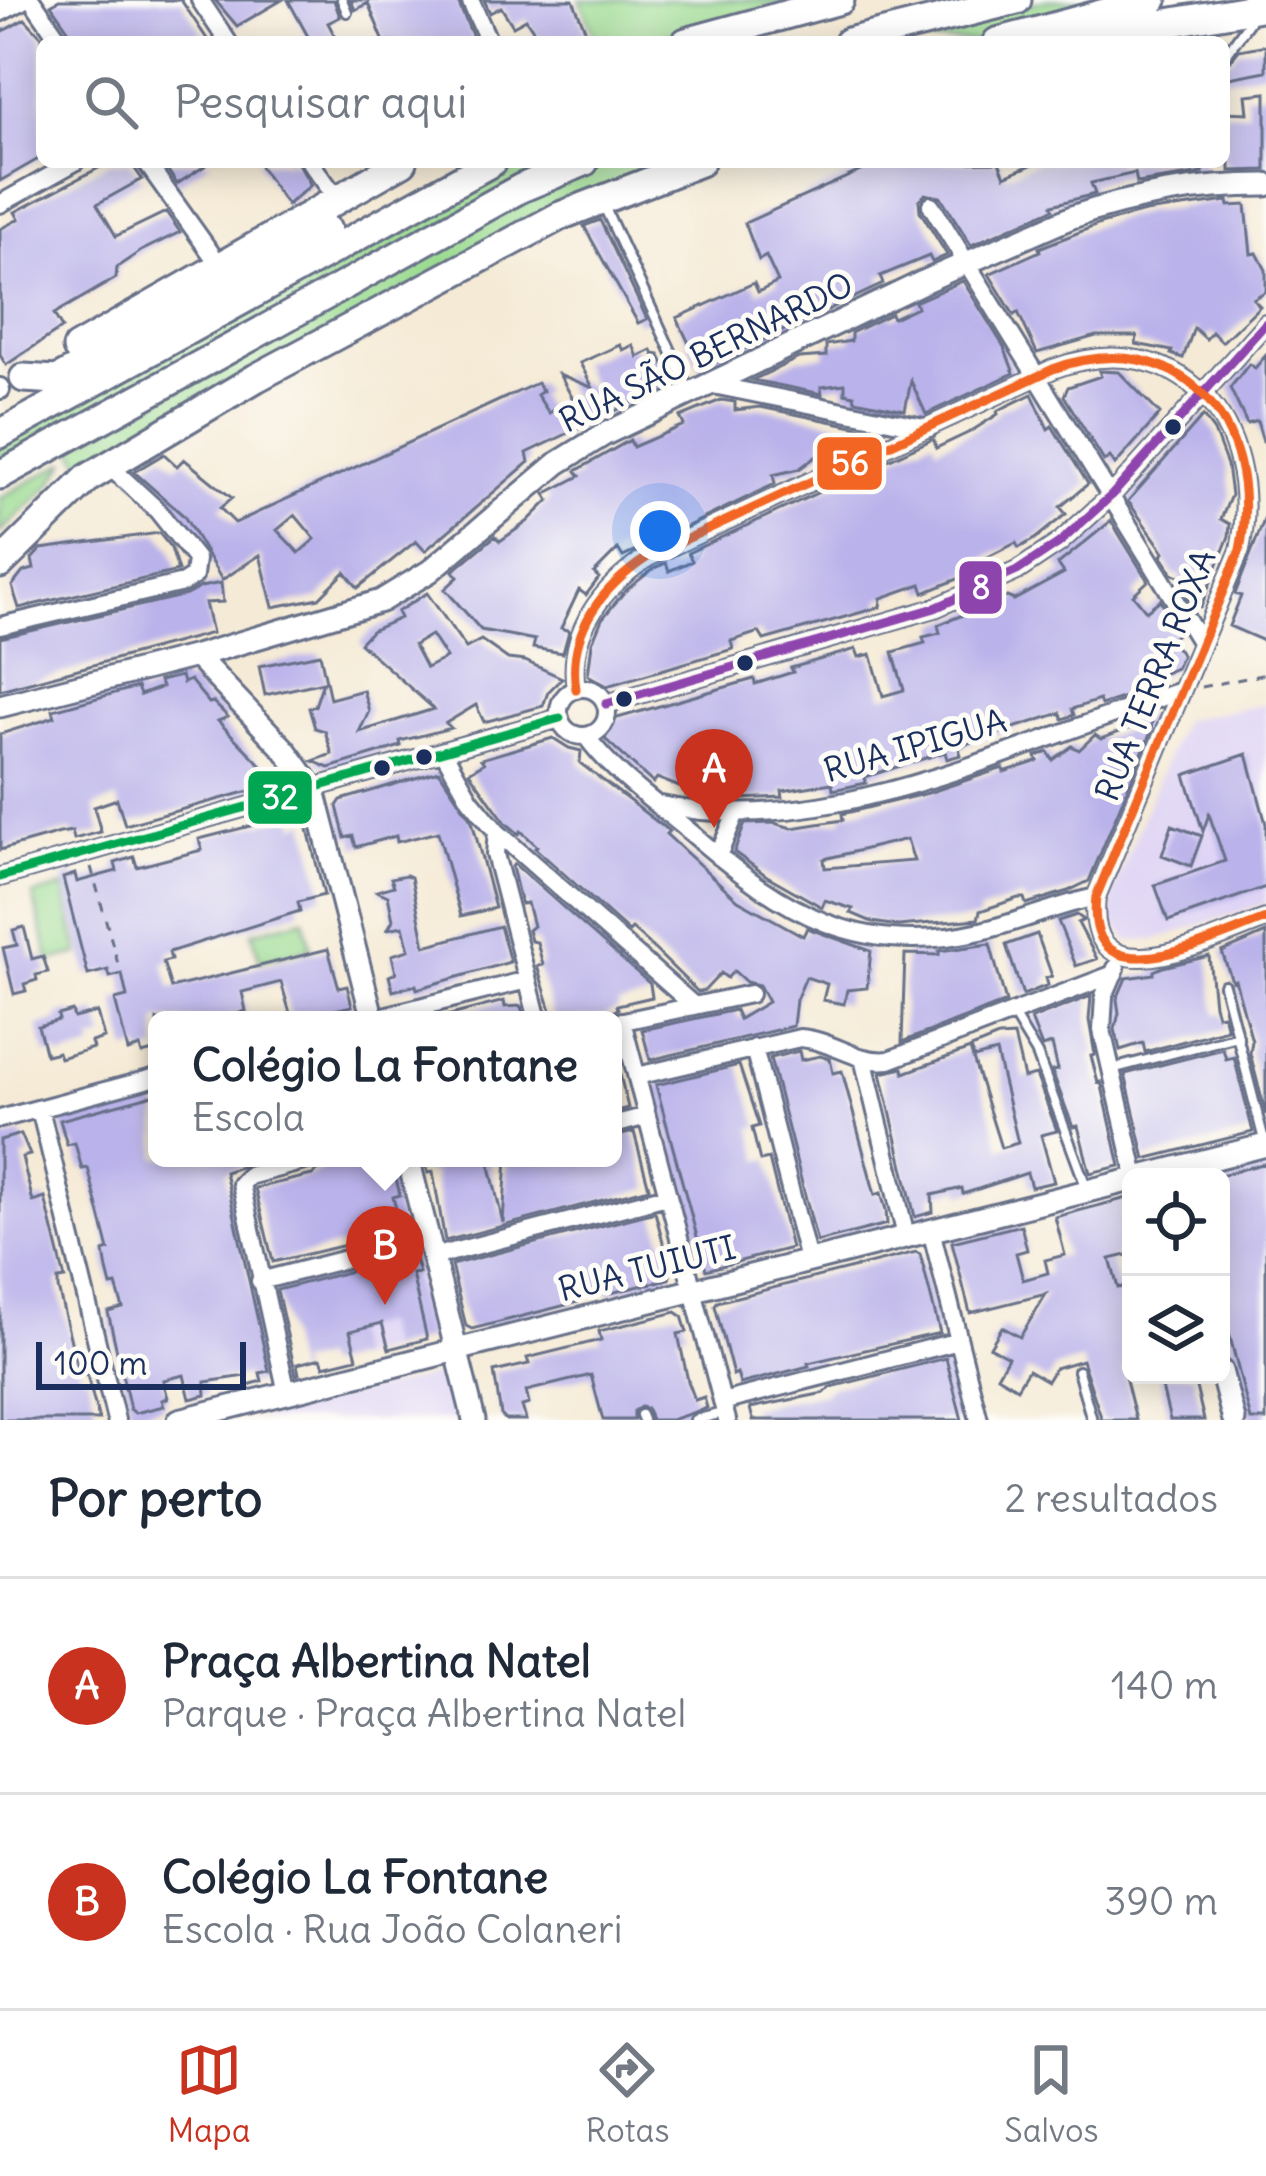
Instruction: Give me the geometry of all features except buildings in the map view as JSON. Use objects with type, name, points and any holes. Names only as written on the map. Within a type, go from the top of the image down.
[{"type":"highway","points":[[708,36],[840,0]]},
{"type":"highway","points":[[872,36],[1017,0]]},
{"type":"highway","points":[[1019,36],[1154,0]]},
{"type":"highway","points":[[1103,36],[1260,15]]},
{"type":"highway","points":[[1190,36],[1260,15]]},
{"type":"highway","points":[[6,386],[392,168]]},
{"type":"highway","points":[[0,434],[480,168]]},
{"type":"highway","points":[[0,475],[502,199],[571,168]]},
{"type":"highway","points":[[7,558],[107,464],[256,378],[599,197],[683,168]]},
{"type":"highway","points":[[6,386],[57,380],[412,183],[439,188]]},
{"type":"street","points":[[0,10],[19,0]]},
{"type":"street","points":[[32,0],[57,36]]},
{"type":"street","points":[[200,0],[224,36]]},
{"type":"street","points":[[470,0],[486,36]]},
{"type":"street","points":[[0,204],[64,168]]},
{"type":"street","points":[[150,168],[220,266]]},
{"type":"street","points":[[314,168],[336,197]]},
{"type":"street","name":"RUA SÃO BERNARDO","points":[[0,706],[196,656],[381,601],[430,571],[582,447],[698,388],[1040,229],[1119,202],[1183,189],[1266,185]]},
{"type":"street","points":[[931,205],[1202,643]]},
{"type":"street","points":[[605,704],[972,594],[1059,543],[1112,495],[1266,323]]},
{"type":"street","name":"RUA TERRA ROXA","points":[[576,689],[576,657],[586,622],[601,595],[648,557],[1085,359],[1121,356],[1164,366],[1204,390],[1225,412],[1241,442],[1250,502],[1240,550],[1096,897]]},
{"type":"street","points":[[698,388],[929,428]]},
{"type":"street","points":[[0,626],[182,583],[194,576],[196,559],[185,542],[107,464]]},
{"type":"street","points":[[0,579],[7,558]]},
{"type":"street","points":[[196,656],[285,750],[314,790],[369,1011]]},
{"type":"street","points":[[586,736],[604,724],[605,704],[594,691],[576,689],[562,701],[560,718],[572,734],[586,736],[614,767],[748,882],[794,910],[842,929],[896,938],[983,931],[1096,897],[1096,928],[1118,965]]},
{"type":"street","name":"RUA IPIGUA","points":[[658,805],[736,813],[823,804],[887,790],[1181,691]]},
{"type":"street","points":[[0,877],[560,718]]},
{"type":"street","points":[[444,753],[496,832],[693,1006]]},
{"type":"street","points":[[718,856],[736,813]]},
{"type":"street","points":[[496,832],[495,854],[536,1011]]},
{"type":"street","points":[[637,1076],[807,1038],[863,1058],[889,1060],[1118,965],[1154,958],[1266,919]]},
{"type":"street","points":[[1118,965],[1104,996],[1101,1020],[1134,1168]]},
{"type":"street","points":[[406,1011],[527,980]]},
{"type":"street","points":[[622,1021],[749,994]]},
{"type":"street","points":[[622,1033],[724,1411],[959,1341]]},
{"type":"street","points":[[754,1048],[808,1260]]},
{"type":"street","points":[[863,1058],[906,1236]]},
{"type":"street","points":[[0,1119],[148,1079]]},
{"type":"street","points":[[40,1109],[116,1420]]},
{"type":"street","points":[[622,1123],[646,1116]]},
{"type":"street","name":"RUA TUIUTI","points":[[1188,1168],[1266,1145]]},
{"type":"street","points":[[287,1167],[242,1181],[287,1394]]},
{"type":"street","points":[[410,1167],[474,1420]]},
{"type":"street","name":"RUA TUIUTI","points":[[179,1420],[1122,1182]]},
{"type":"street","points":[[260,1281],[668,1196]]},
{"type":"street","points":[[931,1230],[980,1420]]},
{"type":"street","points":[[1224,1384],[1234,1420]]},
{"type":"lane","points":[[342,0],[347,12]]},
{"type":"lane","points":[[1230,50],[1260,15]]},
{"type":"lane","points":[[599,197],[698,388]]},
{"type":"lane","points":[[1224,985],[1266,1145]]},
{"type":"lane","points":[[1012,1012],[1037,1054],[1087,1191]]},
{"type":"lane","points":[[1111,1070],[1238,1036]]},
{"type":"lane","points":[[1078,1371],[1092,1420]]},
{"type":"lane","points":[[695,1420],[724,1411]]},
{"type":"path","points":[[1181,691],[1266,674]]},
{"type":"path","points":[[87,853],[118,964]]},
{"type":"shaded area","points":[[1266,704],[1266,903],[1154,940],[1128,941],[1111,919],[1113,892],[1182,720]]},
{"type":"shaded area","points":[[413,1251],[434,1337],[357,1358],[335,1271]]},
{"type":"shaded area","points":[[437,1375],[447,1379],[457,1420],[252,1420]]},
{"type":"green space","points":[[580,0],[796,0],[661,36],[595,36]]},
{"type":"green space","points":[[1044,0],[1137,0],[1002,36],[911,36]]},
{"type":"green space","points":[[513,168],[557,168],[0,462],[0,441],[457,193]]},
{"type":"green space","points":[[596,168],[664,168],[85,468],[72,447],[526,199]]},
{"type":"green space","points":[[67,461],[50,486],[0,533],[0,498]]},
{"type":"green space","points":[[63,887],[79,954],[50,961],[33,895]]},
{"type":"green space","points":[[304,919],[311,948],[260,961],[252,932]]},
{"type":"transit line","name":"8","points":[[606,704],[935,608],[1017,571],[1059,543],[1112,495],[1266,323]]},
{"type":"transit line","name":"56","points":[[576,689],[577,648],[591,612],[616,582],[648,557],[1053,369],[1098,358],[1139,360],[1174,373],[1203,395],[1225,425],[1239,462],[1245,504],[1240,550],[1096,897],[1098,930],[1110,949],[1131,957],[1157,956],[1266,919]]},
{"type":"transit line","name":"32","points":[[0,877],[560,718]]},
{"type":"place","name":"Praça Albertina Natel","points":[[714,828]]},
{"type":"place","name":"Colégio La Fontane","points":[[385,1305]]}]
